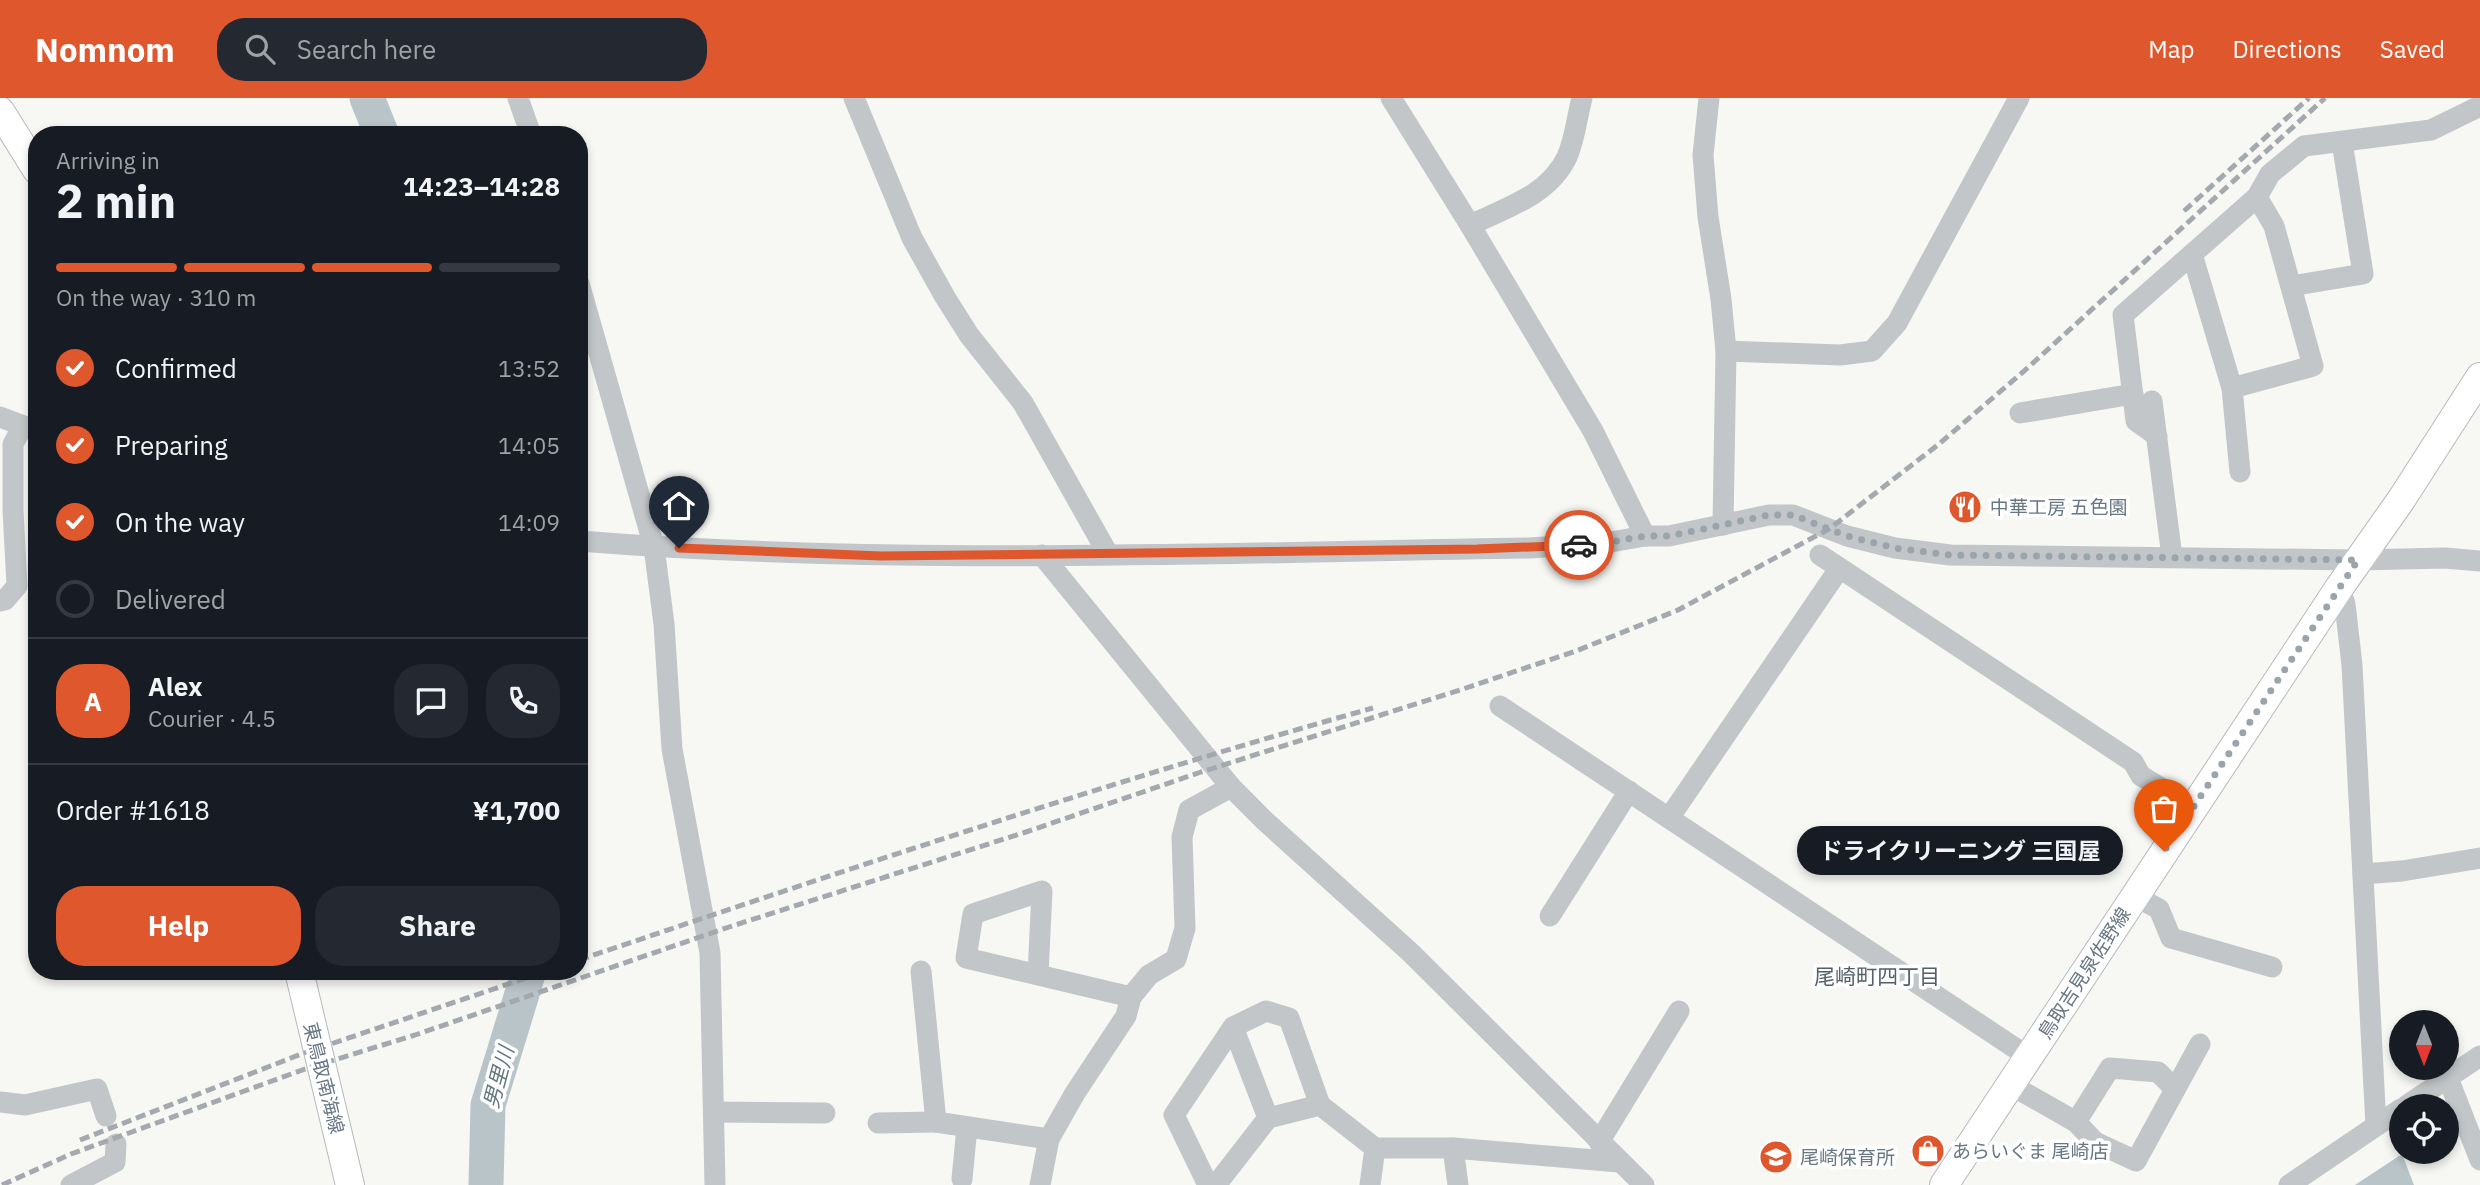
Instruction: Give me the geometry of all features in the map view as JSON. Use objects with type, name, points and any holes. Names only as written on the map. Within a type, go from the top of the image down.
[{"type":"main road","points":[[0,111],[28,156]]},
{"type":"main road","name":"鳥取吉見泉佐野線","points":[[1944,1185],[2339,588],[2401,500],[2480,377]]},
{"type":"main road","name":"東鳥取南海線","points":[[301,980],[350,1185]]},
{"type":"street","points":[[518,98],[528,126]]},
{"type":"street","points":[[853,98],[912,238],[969,335],[1023,403],[1108,554]]},
{"type":"street","points":[[1391,98],[1593,431],[1645,536]]},
{"type":"street","points":[[1470,225],[1527,198],[1553,180],[1567,156],[1582,98]]},
{"type":"street","points":[[1709,98],[1703,155],[1708,217],[1726,351],[1723,525]]},
{"type":"street","points":[[1726,351],[1840,355],[1872,351],[1897,323],[2019,98]]},
{"type":"street","points":[[2172,557],[2157,436],[2136,421],[2143,397],[2123,315],[2257,197],[2270,174],[2304,146],[2431,130],[2480,106]]},
{"type":"street","points":[[2291,286],[2363,274],[2342,142]]},
{"type":"street","points":[[2232,388],[2313,366],[2274,226],[2257,197]]},
{"type":"street","points":[[2192,254],[2232,388],[2240,472]]},
{"type":"street","points":[[588,315],[654,547],[664,624],[672,749],[710,953],[715,1185]]},
{"type":"street","points":[[2020,413],[2143,397]]},
{"type":"street","points":[[0,417],[28,427]]},
{"type":"street","points":[[0,601],[5,600],[17,586],[13,444],[28,430]]},
{"type":"street","points":[[588,542],[881,556],[1530,548],[1605,543],[1645,536],[1670,536],[1769,515],[1793,515],[1847,536],[1895,548],[1950,555],[2358,560],[2445,558],[2480,561]]},
{"type":"street","points":[[1042,555],[1231,787],[1411,953],[1644,1185]]},
{"type":"street","points":[[1820,555],[2133,762],[2141,776],[2194,807]]},
{"type":"street","points":[[1669,818],[1839,569]]},
{"type":"street","points":[[2339,588],[2345,604],[2353,665],[2376,1126]]},
{"type":"street","points":[[1500,706],[2029,1058]]},
{"type":"street","points":[[1040,1185],[1049,1139],[1126,1016],[1131,998],[1149,975],[1176,959],[1185,928],[1182,836],[1189,810],[1231,787]]},
{"type":"street","points":[[1550,916],[1629,792]]},
{"type":"street","points":[[2363,874],[2480,859]]},
{"type":"street","points":[[1038,975],[1042,891],[973,914],[966,958],[1131,998]]},
{"type":"street","points":[[2135,896],[2159,909],[2171,938],[2272,967]]},
{"type":"street","points":[[921,971],[936,1122]]},
{"type":"street","points":[[1208,1185],[1174,1115],[1233,1027],[1266,1011],[1289,1018],[1320,1105],[1376,1148],[1453,1148],[1619,1162]]},
{"type":"street","points":[[1599,1142],[1679,1011]]},
{"type":"street","points":[[1233,1027],[1268,1118]]},
{"type":"street","points":[[2011,1085],[2076,1122],[2095,1142],[2136,1161],[2200,1044]]},
{"type":"street","points":[[2459,1070],[2480,1056]]},
{"type":"street","points":[[2076,1122],[2110,1068],[2158,1072],[2175,1089]]},
{"type":"street","points":[[2424,1094],[2445,1080]]},
{"type":"street","points":[[2449,1080],[2479,1153]]},
{"type":"street","points":[[0,1102],[25,1105],[97,1089],[106,1116]]},
{"type":"street","points":[[1216,1185],[1268,1118],[1320,1105]]},
{"type":"street","points":[[714,1112],[825,1113]]},
{"type":"street","points":[[2289,1185],[2389,1117]]},
{"type":"street","points":[[878,1123],[936,1122],[1049,1139]]},
{"type":"street","points":[[962,1179],[967,1127]]},
{"type":"street","points":[[71,1185],[115,1161],[116,1144]]},
{"type":"street","points":[[1370,1185],[1376,1148]]},
{"type":"street","points":[[1453,1148],[1458,1185]]},
{"type":"shaded area","points":[[2389,1163],[2406,1164],[2414,1185],[2355,1185]]},
{"type":"waterway","name":"男里川","points":[[367,98],[378,126]]},
{"type":"waterway","name":"男里川","points":[[486,1185],[488,1105],[526,980]]},
{"type":"railway","points":[[2184,211],[2309,98]]},
{"type":"railway","points":[[588,975],[1201,772],[1460,690],[1576,651],[1678,610],[1829,529],[1939,444],[2023,372],[2325,98]]},
{"type":"railway","points":[[588,957],[1073,797],[1373,708]]},
{"type":"railway","points":[[80,1140],[304,1053],[520,980]]},
{"type":"railway","points":[[2,1185],[71,1154],[305,1069],[415,1035],[575,980]]},
{"type":"way so far","points":[[1579,545],[1645,536],[1670,536],[1769,515],[1793,515],[1847,536],[1895,548],[1950,555],[2358,560],[2164,851]]},
{"type":"place","name":"中華工房 五色園","points":[[1965,507]]},
{"type":"place","name":"ドライクリーニング 三国屋","points":[[2164,851]]},
{"type":"place","name":"あらいぐま 尾崎店","points":[[1928,1151]]},
{"type":"place","name":"尾崎保育所","points":[[1776,1157]]},
{"type":"district","name":"尾崎町四丁目","points":[[1877,976]]},
{"type":"route","points":[[679,548],[881,556],[1477,549],[1579,545]]}]
